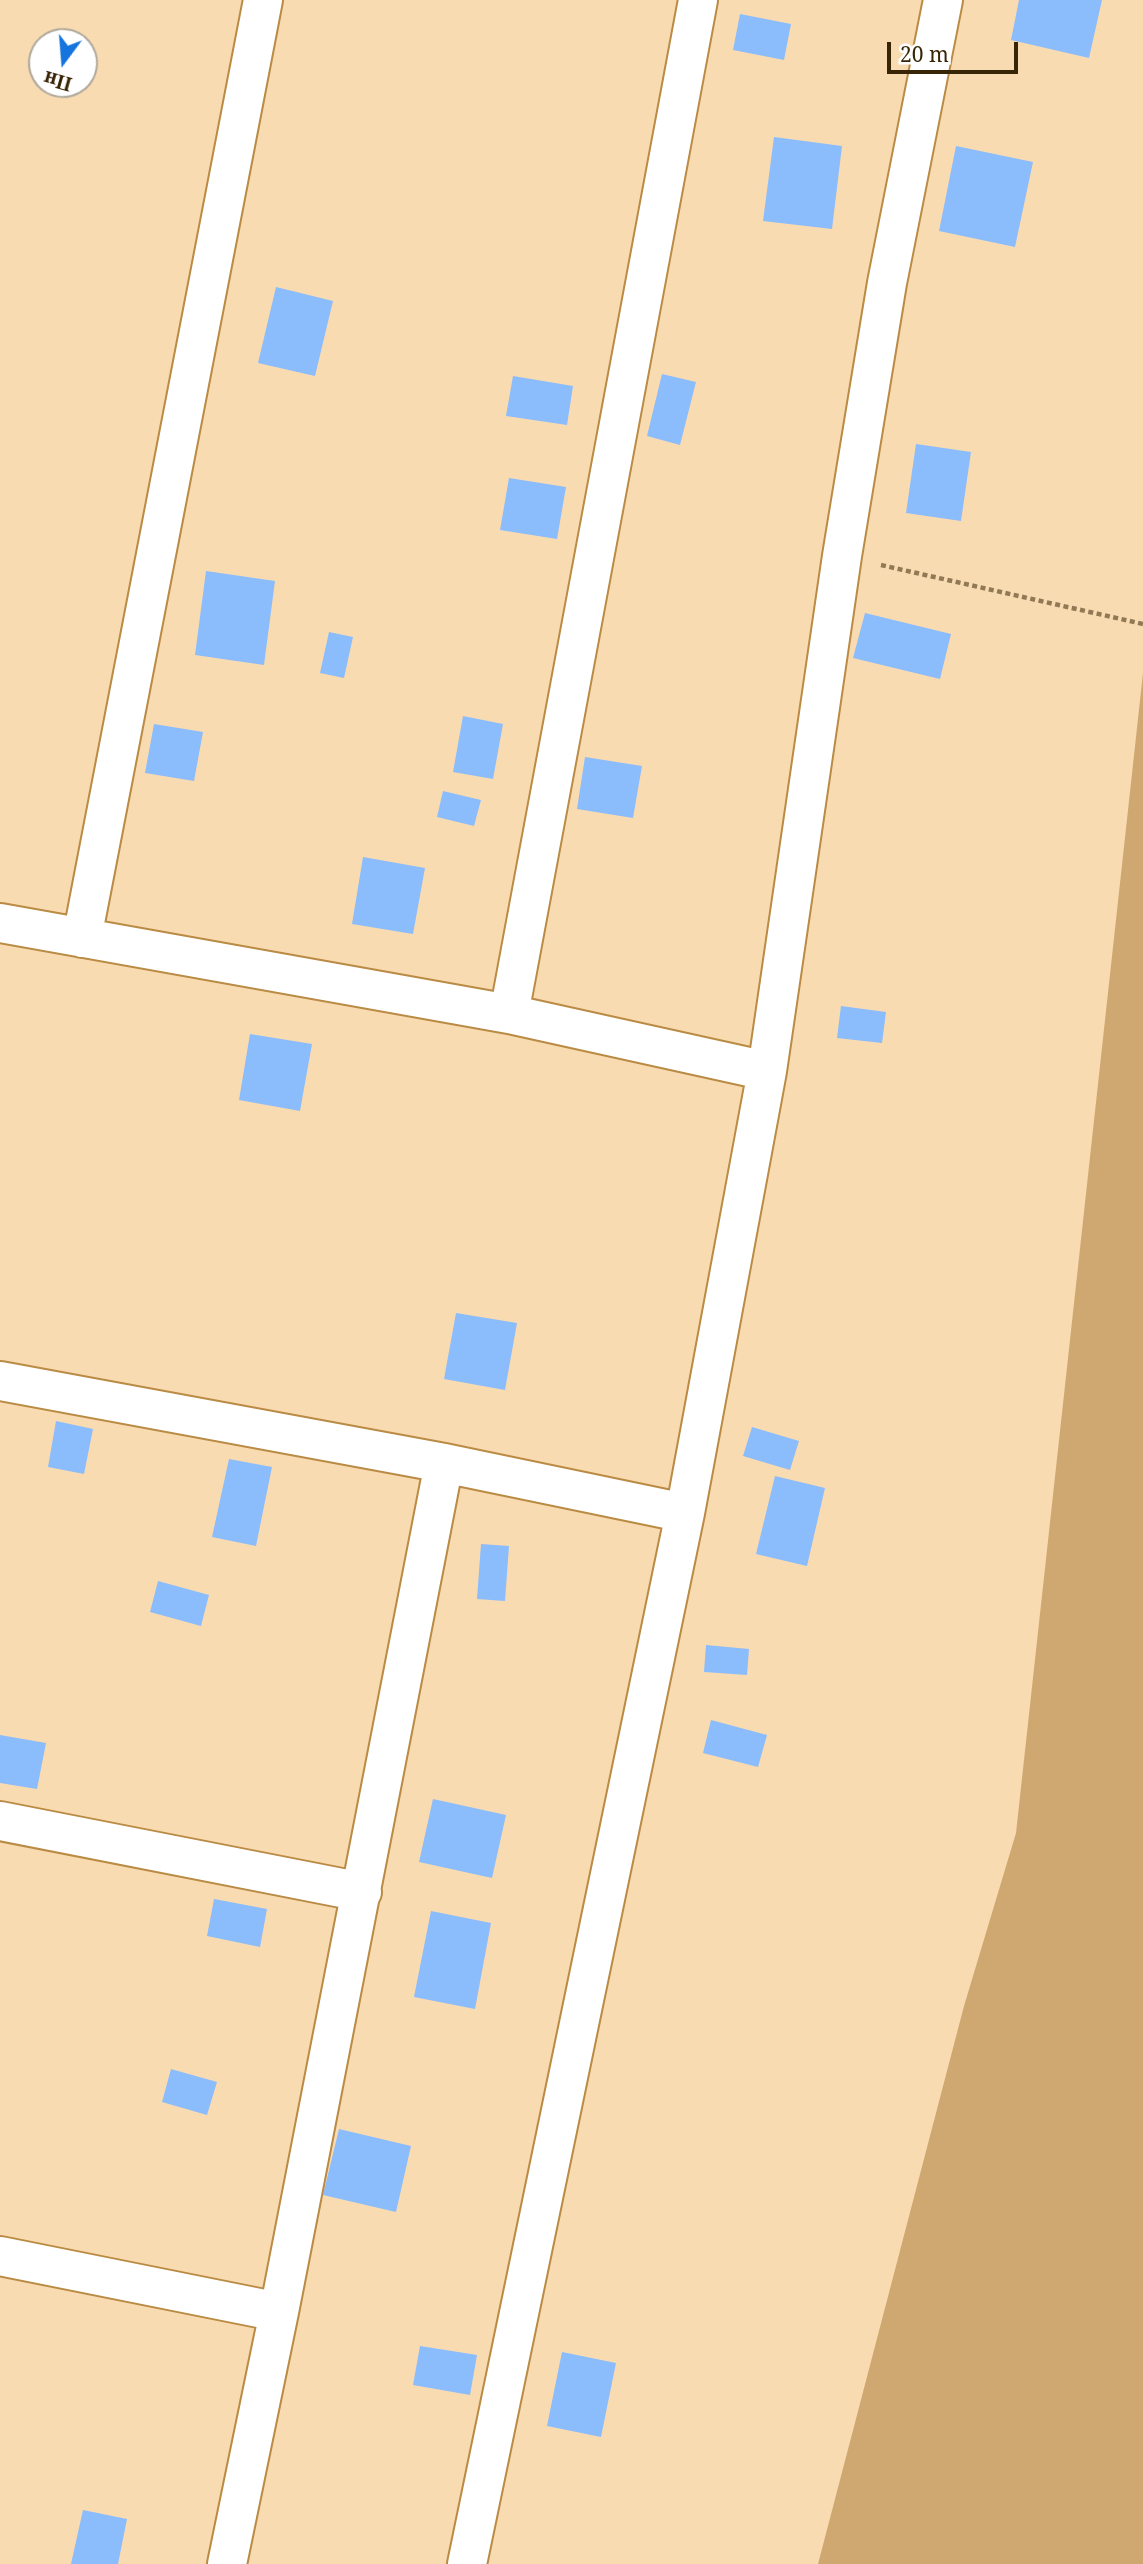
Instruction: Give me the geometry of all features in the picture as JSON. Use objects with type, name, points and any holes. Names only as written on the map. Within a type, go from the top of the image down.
[{"type":"street","points":[[82,938],[263,0]]},
{"type":"street","points":[[509,1014],[698,0]]},
{"type":"street","points":[[467,2564],[685,1513],[767,1071],[842,556],[887,283],[943,0]]},
{"type":"street","points":[[0,923],[509,1014],[767,1071]]},
{"type":"street","points":[[0,1381],[444,1463],[685,1513]]},
{"type":"street","points":[[227,2564],[362,1892],[444,1463]]},
{"type":"street","points":[[0,1821],[362,1892]]},
{"type":"street","points":[[0,2256],[279,2312]]},
{"type":"path","points":[[842,556],[1143,624]]},
{"type":"shaded area","points":[[1143,673],[1143,2564],[818,2564],[964,2006],[1016,1833]]},
{"type":"building","points":[[1019,0],[1102,0],[1089,58],[1011,40]]},
{"type":"building","points":[[740,14],[791,24],[784,60],[733,50]]},
{"type":"building","points":[[774,137],[842,146],[832,229],[763,221]]},
{"type":"building","points":[[956,146],[1033,162],[1015,247],[939,231]]},
{"type":"building","points":[[276,287],[333,301],[315,376],[258,363]]},
{"type":"building","points":[[662,374],[696,382],[680,445],[647,436]]},
{"type":"building","points":[[513,376],[573,386],[567,425],[506,416]]},
{"type":"building","points":[[916,444],[971,452],[961,521],[906,513]]},
{"type":"building","points":[[509,478],[566,487],[557,539],[500,530]]},
{"type":"building","points":[[206,571],[275,581],[264,665],[195,655]]},
{"type":"building","points":[[865,613],[951,634],[940,679],[853,658]]},
{"type":"building","points":[[329,632],[353,637],[344,678],[320,673]]},
{"type":"building","points":[[463,716],[503,724],[493,779],[453,772]]},
{"type":"building","points":[[154,724],[203,732],[194,781],[145,773]]},
{"type":"building","points":[[585,757],[642,766],[633,818],[577,809]]},
{"type":"building","points":[[443,791],[481,800],[474,826],[437,817]]},
{"type":"building","points":[[363,857],[425,868],[413,934],[352,924]]},
{"type":"building","points":[[841,1006],[886,1012],[882,1043],[837,1038]]},
{"type":"building","points":[[250,1034],[312,1044],[300,1111],[239,1100]]},
{"type":"building","points":[[456,1313],[517,1323],[505,1390],[444,1379]]},
{"type":"building","points":[[56,1421],[93,1429],[84,1474],[48,1467]]},
{"type":"building","points":[[752,1427],[799,1441],[790,1470],[743,1456]]},
{"type":"building","points":[[229,1459],[272,1467],[256,1546],[212,1537]]},
{"type":"building","points":[[775,1476],[825,1488],[807,1566],[756,1554]]},
{"type":"building","points":[[481,1544],[509,1546],[505,1601],[477,1599]]},
{"type":"building","points":[[158,1581],[209,1595],[201,1626],[150,1612]]},
{"type":"building","points":[[706,1645],[749,1649],[747,1675],[704,1672]]},
{"type":"building","points":[[711,1720],[767,1735],[758,1767],[703,1753]]},
{"type":"building","points":[[0,1735],[46,1743],[37,1789],[0,1783]]},
{"type":"building","points":[[433,1799],[506,1815],[492,1878],[419,1862]]},
{"type":"building","points":[[214,1899],[267,1909],[260,1947],[207,1936]]},
{"type":"building","points":[[431,1911],[491,1923],[475,2009],[414,1997]]},
{"type":"building","points":[[171,2069],[217,2082],[207,2115],[162,2102]]},
{"type":"building","points":[[339,2129],[411,2146],[396,2212],[323,2195]]},
{"type":"building","points":[[420,2346],[477,2355],[470,2395],[413,2385]]},
{"type":"building","points":[[562,2352],[616,2363],[601,2437],[547,2426]]},
{"type":"building","points":[[83,2510],[127,2519],[118,2564],[71,2564]]}]
